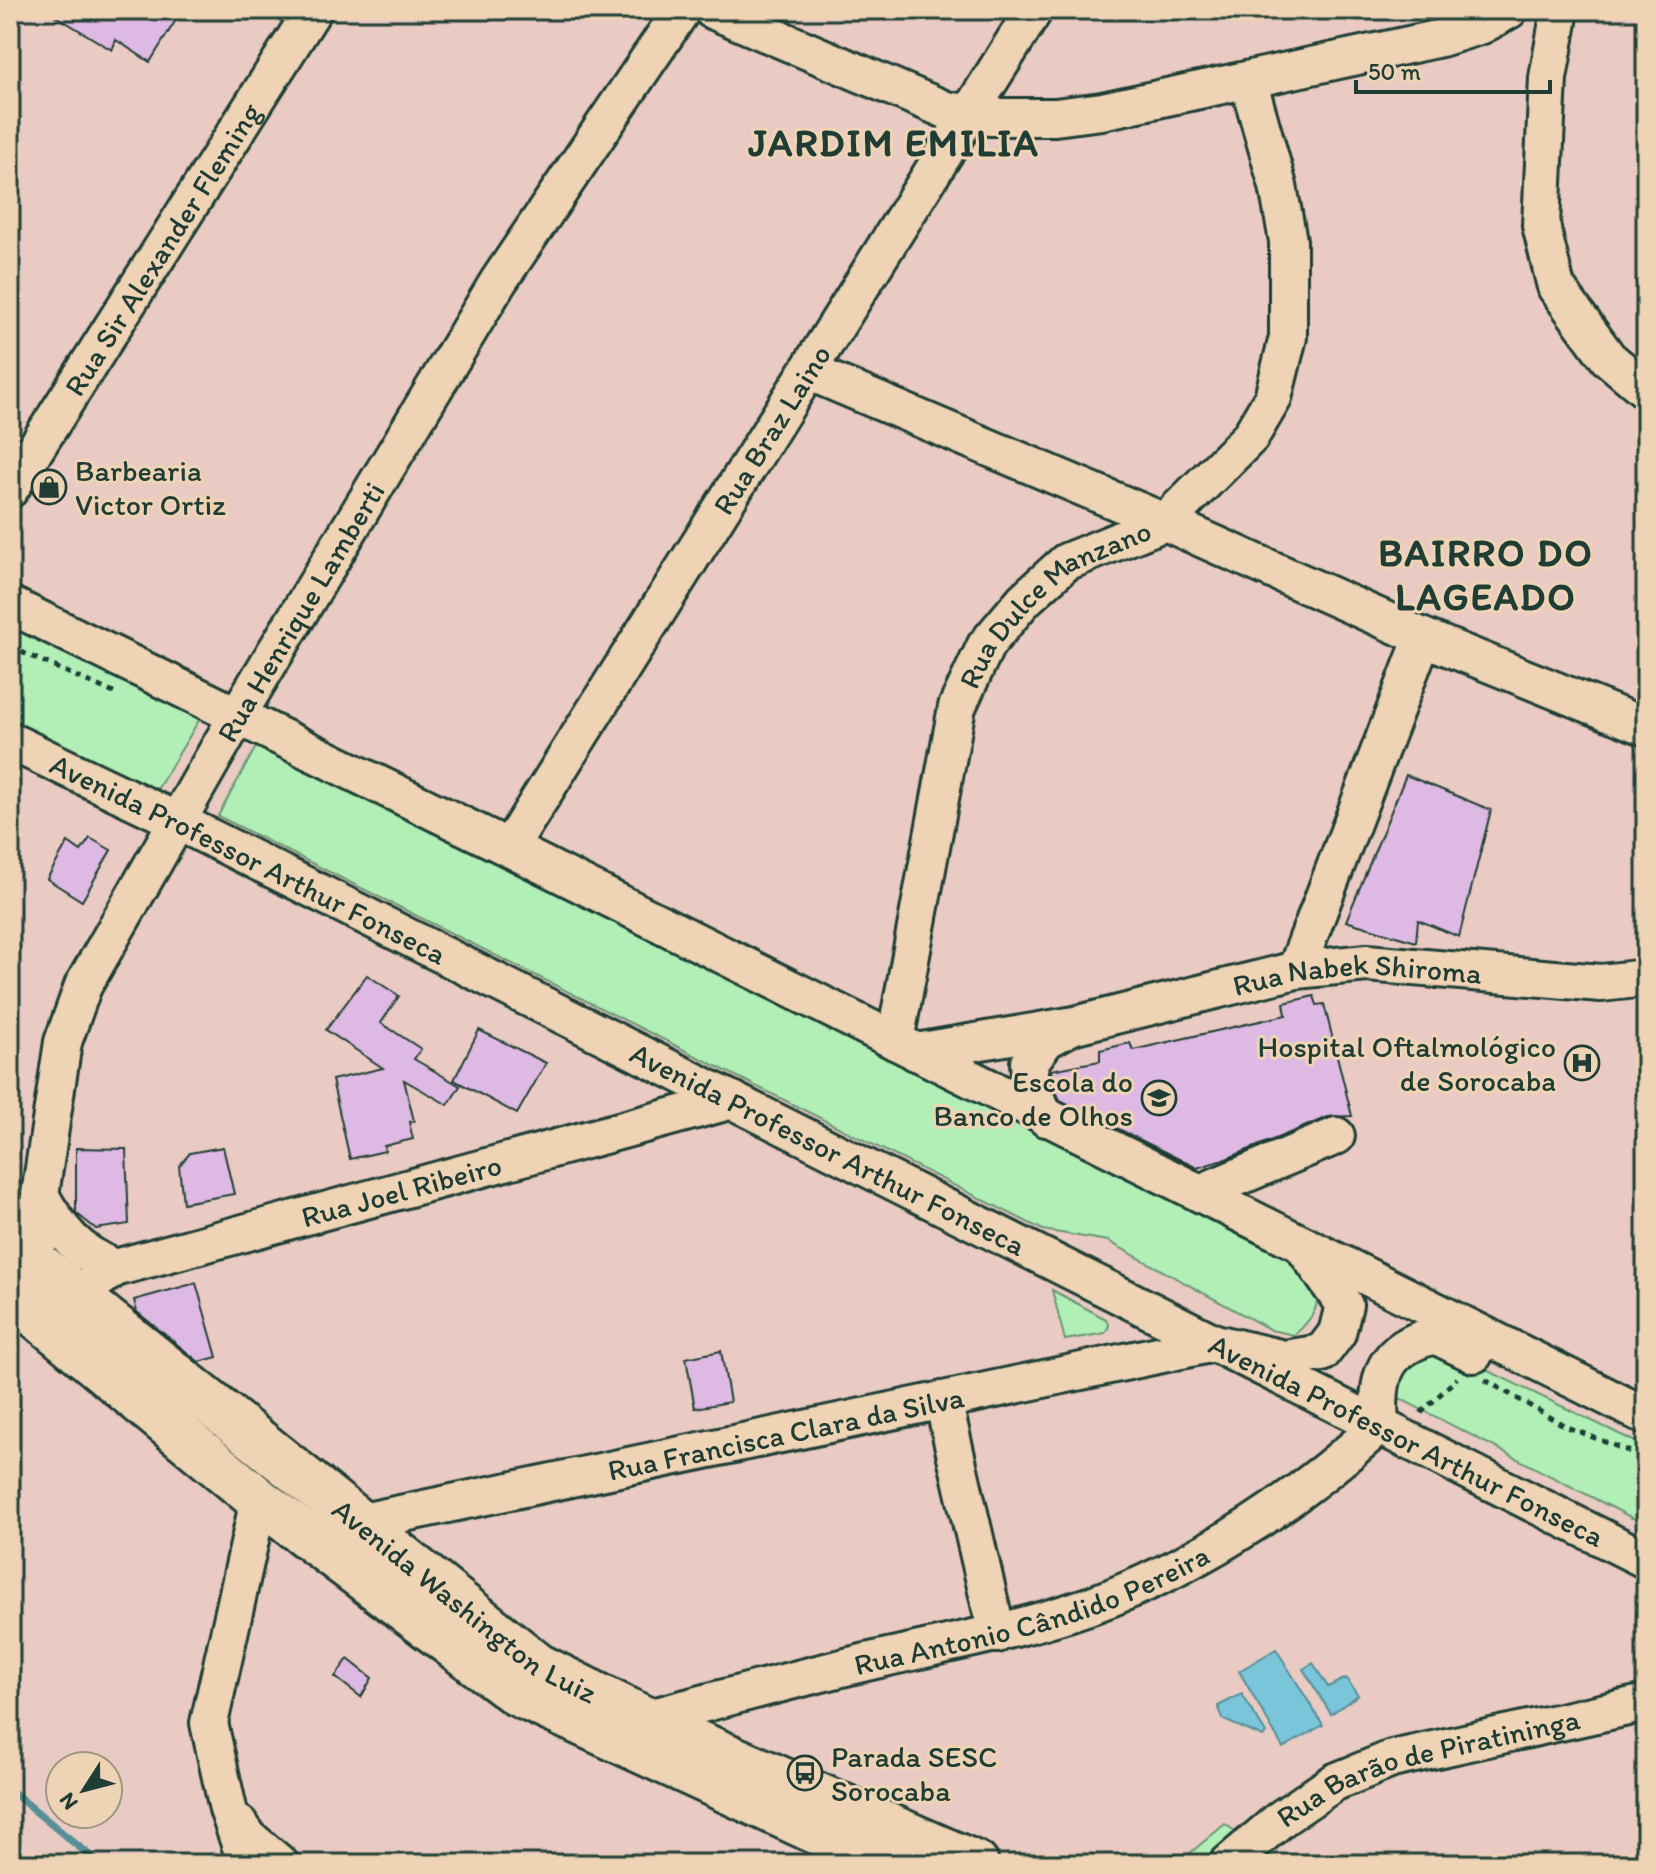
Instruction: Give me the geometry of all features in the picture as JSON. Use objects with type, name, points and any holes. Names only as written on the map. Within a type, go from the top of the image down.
[{"type":"main road","name":"Avenida Washington Luiz","points":[[16,1279],[76,1295],[538,1666],[645,1719],[976,1864]]},
{"type":"main road","name":"Avenida Washington Luiz","points":[[16,1279],[259,1500],[516,1693],[887,1864]]},
{"type":"street","name":"Rua Sir Alexander Fleming","points":[[10,489],[313,10]]},
{"type":"street","name":"Rua Henrique Lamberti","points":[[16,1279],[40,1195],[63,1042],[83,986],[238,717],[498,282],[682,10]]},
{"type":"street","points":[[712,10],[966,115],[1055,117],[1102,111],[1441,38],[1482,25],[1509,10]]},
{"type":"street","name":"Rua Braz Laino","points":[[509,848],[1034,10]]},
{"type":"street","points":[[1560,10],[1548,78],[1541,225],[1556,287],[1608,358],[1646,390]]},
{"type":"street","name":"Rua Dulce Manzano","points":[[906,1047],[957,707],[986,645],[1024,600],[1066,562],[1165,522],[1250,437],[1273,398],[1288,337],[1288,241],[1278,186],[1248,80]]},
{"type":"street","points":[[810,372],[1165,522],[1423,637],[1646,727]]},
{"type":"street","points":[[10,605],[509,848],[1046,1118],[1300,1241],[1646,1419]]},
{"type":"street","points":[[1296,970],[1423,637]]},
{"type":"street","name":"Avenida Professor Arthur Fonseca","points":[[10,741],[179,822],[1646,1560]]},
{"type":"street","name":"Rua Nabek Shiroma","points":[[906,1047],[1075,1025],[1296,970],[1367,963],[1601,983],[1646,978]]},
{"type":"street","name":"Rua Nabek Shiroma","points":[[1046,1118],[1031,1090],[1029,1063],[1046,1040],[1075,1025]]},
{"type":"street","name":"Rua Joel Ribeiro","points":[[76,1295],[115,1268],[733,1100]]},
{"type":"street","points":[[1200,1193],[1336,1136]]},
{"type":"street","points":[[40,1195],[59,1228],[88,1258],[115,1268]]},
{"type":"street","points":[[1215,1343],[1284,1359],[1322,1353],[1337,1333],[1344,1305],[1300,1241]]},
{"type":"street","points":[[1380,1425],[1377,1394],[1387,1362],[1409,1342],[1435,1335],[1572,1403],[1646,1419]]},
{"type":"street","name":"Rua Francisca Clara da Silva","points":[[357,1523],[1215,1343]]},
{"type":"street","points":[[943,1400],[997,1634]]},
{"type":"street","name":"Rua Antonio Cândido Pereira","points":[[645,1719],[871,1661],[997,1634],[1109,1599],[1176,1568],[1323,1477],[1380,1425]]},
{"type":"street","points":[[247,1864],[228,1809],[209,1723],[259,1500]]},
{"type":"street","name":"Rua Barão de Piratininga","points":[[1228,1864],[1282,1818],[1335,1782],[1392,1759],[1646,1703]]},
{"type":"street","points":[[228,1809],[249,1838],[280,1864]]},
{"type":"path","points":[[10,647],[125,697]]},
{"type":"path","points":[[1479,1376],[1567,1427],[1646,1458]]},
{"type":"green space","points":[[10,621],[201,717],[155,793],[10,721]]},
{"type":"green space","points":[[263,734],[1297,1258],[1316,1289],[1316,1307],[1312,1316],[1294,1335],[1271,1330],[1108,1241],[1043,1230],[218,816]]},
{"type":"green space","points":[[1052,1290],[1106,1319],[1109,1326],[1105,1333],[1065,1340]]},
{"type":"green space","points":[[1431,1343],[1646,1447],[1646,1525],[1389,1393],[1394,1369]]},
{"type":"green space","points":[[1225,1824],[1243,1837],[1209,1864],[1177,1864]]},
{"type":"water","points":[[1276,1649],[1323,1725],[1283,1748],[1239,1671]]},
{"type":"water","points":[[1313,1663],[1328,1687],[1346,1678],[1358,1695],[1331,1714],[1303,1669]]},
{"type":"water","points":[[1242,1694],[1266,1733],[1263,1737],[1224,1720],[1218,1706]]},
{"type":"building","points":[[46,10],[182,10],[150,62],[116,40],[112,50]]},
{"type":"building","points":[[1406,775],[1491,810],[1459,937],[1418,920],[1416,942],[1346,921]]},
{"type":"building","points":[[90,838],[111,850],[82,901],[47,879],[68,842],[81,851]]},
{"type":"building","points":[[367,975],[399,996],[381,1023],[421,1049],[414,1059],[460,1086],[448,1105],[404,1080],[414,1121],[409,1122],[413,1139],[384,1146],[385,1151],[350,1159],[332,1080],[383,1068],[326,1030]]},
{"type":"building","name":"Escola do Banco de Olhos","points":[[1314,996],[1317,1005],[1324,1004],[1352,1116],[1328,1117],[1226,1159],[1197,1168],[1060,1100],[1052,1084],[1051,1070],[1100,1061],[1100,1050],[1130,1043],[1133,1050],[1286,1015],[1284,1003]]},
{"type":"building","points":[[479,1030],[546,1063],[517,1114],[454,1080]]},
{"type":"building","points":[[223,1147],[234,1194],[183,1203],[179,1166],[190,1153]]},
{"type":"building","points":[[76,1148],[126,1149],[129,1224],[96,1229],[76,1213]]},
{"type":"building","points":[[196,1283],[217,1357],[199,1362],[137,1312],[134,1300]]},
{"type":"building","points":[[721,1351],[730,1402],[695,1408],[686,1358]]},
{"type":"building","points":[[348,1659],[372,1678],[361,1697],[335,1677]]},
{"type":"waterway","points":[[10,1790],[100,1864]]},
{"type":"place","name":"Barbearia Victor Ortiz","points":[[49,487]]},
{"type":"place","name":"Hospital Oftalmológico de Sorocaba","points":[[1582,1063]]},
{"type":"place","name":"Escola do Banco de Olhos","points":[[1159,1098]]},
{"type":"place","name":"Parada SESC Sorocaba","points":[[805,1773]]},
{"type":"district","name":"JARDIM EMILIA","points":[[894,143]]},
{"type":"district","name":"BAIRRO DO LAGEADO","points":[[1486,575]]}]
